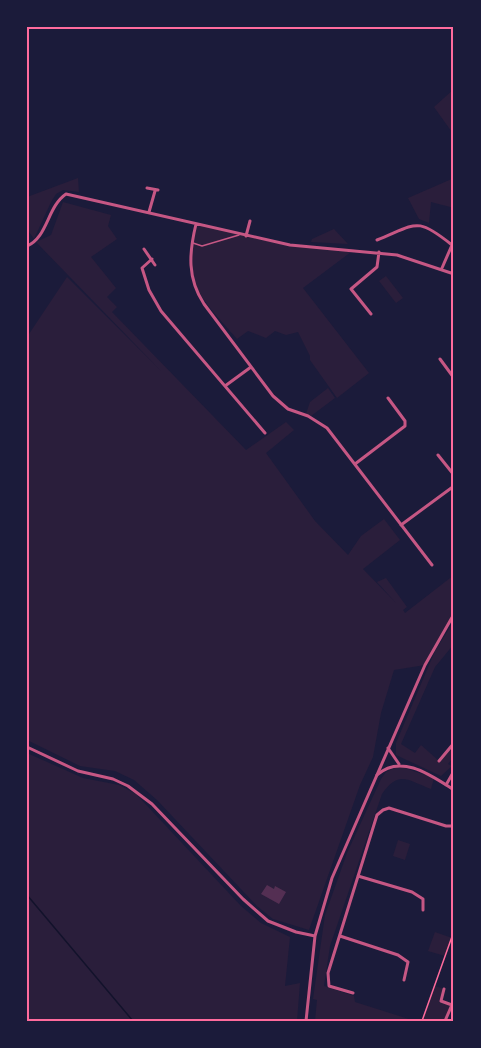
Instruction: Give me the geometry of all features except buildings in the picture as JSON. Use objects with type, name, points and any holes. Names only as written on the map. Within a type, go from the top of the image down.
[{"type":"street","points":[[147,188],[157,190],[149,213]]},
{"type":"street","points":[[27,246],[36,242],[57,200],[66,194],[246,237],[290,245],[380,252],[441,268],[454,274]]},
{"type":"street","points":[[246,237],[250,221]]},
{"type":"street","points":[[196,224],[190,270],[197,293],[273,396],[288,410],[308,416],[327,428],[432,565]]},
{"type":"street","points":[[377,240],[417,224],[428,226],[453,244],[441,268]]},
{"type":"street","points":[[144,249],[155,265]]},
{"type":"street","points":[[371,314],[351,289],[377,267],[380,252]]},
{"type":"street","points":[[152,259],[142,268],[149,290],[161,311],[265,433]]},
{"type":"street","points":[[440,358],[454,378]]},
{"type":"street","points":[[225,386],[251,367]]},
{"type":"street","points":[[355,464],[405,426],[405,421],[388,398]]},
{"type":"street","points":[[438,455],[454,476]]},
{"type":"street","points":[[401,525],[454,486]]},
{"type":"street","points":[[306,1021],[315,936],[332,878],[433,648],[454,614]]},
{"type":"street","points":[[439,761],[454,743]]},
{"type":"street","points":[[27,747],[78,771],[113,779],[128,786],[152,804],[243,899],[268,921],[315,936]]},
{"type":"street","points":[[388,748],[399,764]]},
{"type":"street","points":[[376,776],[387,767],[399,764],[410,767],[454,790]]},
{"type":"street","points":[[446,785],[454,771]]},
{"type":"street","points":[[353,993],[329,986],[328,973],[377,815],[383,810],[394,809],[446,826],[454,826]]},
{"type":"street","points":[[358,876],[412,892],[423,899],[423,910]]},
{"type":"street","points":[[340,936],[398,955],[408,962],[404,980]]},
{"type":"street","points":[[444,989],[441,1000],[452,1005]]},
{"type":"street","points":[[445,1021],[454,1000]]},
{"type":"lane","points":[[192,243],[202,246],[240,235]]},
{"type":"path","points":[[422,1021],[454,931]]},
{"type":"shaded area","points":[[454,89],[454,135],[434,107]]},
{"type":"shaded area","points":[[78,178],[79,192],[63,190],[56,194],[34,239],[27,229],[27,197]]},
{"type":"shaded area","points":[[454,178],[454,208],[431,202],[429,223],[419,219],[408,198]]},
{"type":"shaded area","points":[[63,202],[111,215],[108,226],[117,239],[91,257],[116,288],[107,297],[117,307],[112,312],[246,450],[286,422],[294,430],[266,453],[315,521],[348,555],[361,536],[384,519],[400,540],[363,569],[396,603],[377,582],[386,578],[407,607],[403,610],[405,613],[454,575],[454,614],[425,665],[394,670],[381,713],[373,757],[360,785],[309,930],[273,919],[257,906],[157,800],[134,780],[115,771],[80,766],[27,740],[27,337],[67,277],[162,372],[36,242],[51,235]]},
{"type":"shaded area","points":[[196,224],[290,245],[355,249],[303,288],[369,373],[337,398],[310,360],[298,332],[286,335],[275,331],[266,338],[248,331],[237,339],[204,300],[197,288],[191,261]]},
{"type":"shaded area","points":[[334,229],[348,244],[311,242],[312,239]]},
{"type":"shaded area","points":[[386,276],[403,298],[396,303],[379,281]]},
{"type":"shaded area","points":[[328,388],[335,398],[311,416],[306,414],[310,402]]},
{"type":"shaded area","points":[[454,621],[454,644],[435,667],[401,744],[415,753],[421,745],[439,761],[454,743],[454,756],[448,764],[452,766],[441,776],[396,755],[396,743],[435,651]]},
{"type":"shaded area","points":[[27,753],[83,778],[119,785],[136,794],[241,906],[261,923],[290,937],[285,986],[300,983],[297,1021],[27,1021]]},
{"type":"shaded area","points":[[399,766],[434,778],[431,789],[409,780],[399,779],[382,794],[330,946],[324,986],[354,996],[355,1002],[415,1021],[315,1021],[317,1000],[313,999],[325,915],[347,853],[381,779],[386,772]]},
{"type":"shaded area","points":[[398,840],[410,844],[405,860],[393,856]]},
{"type":"shaded area","points":[[435,932],[452,938],[445,956],[428,951]]},
{"type":"shaded area","points":[[435,986],[444,989],[441,1000],[452,1005],[445,1021],[422,1021]]},
{"type":"waterway","points":[[27,895],[133,1021]]}]
